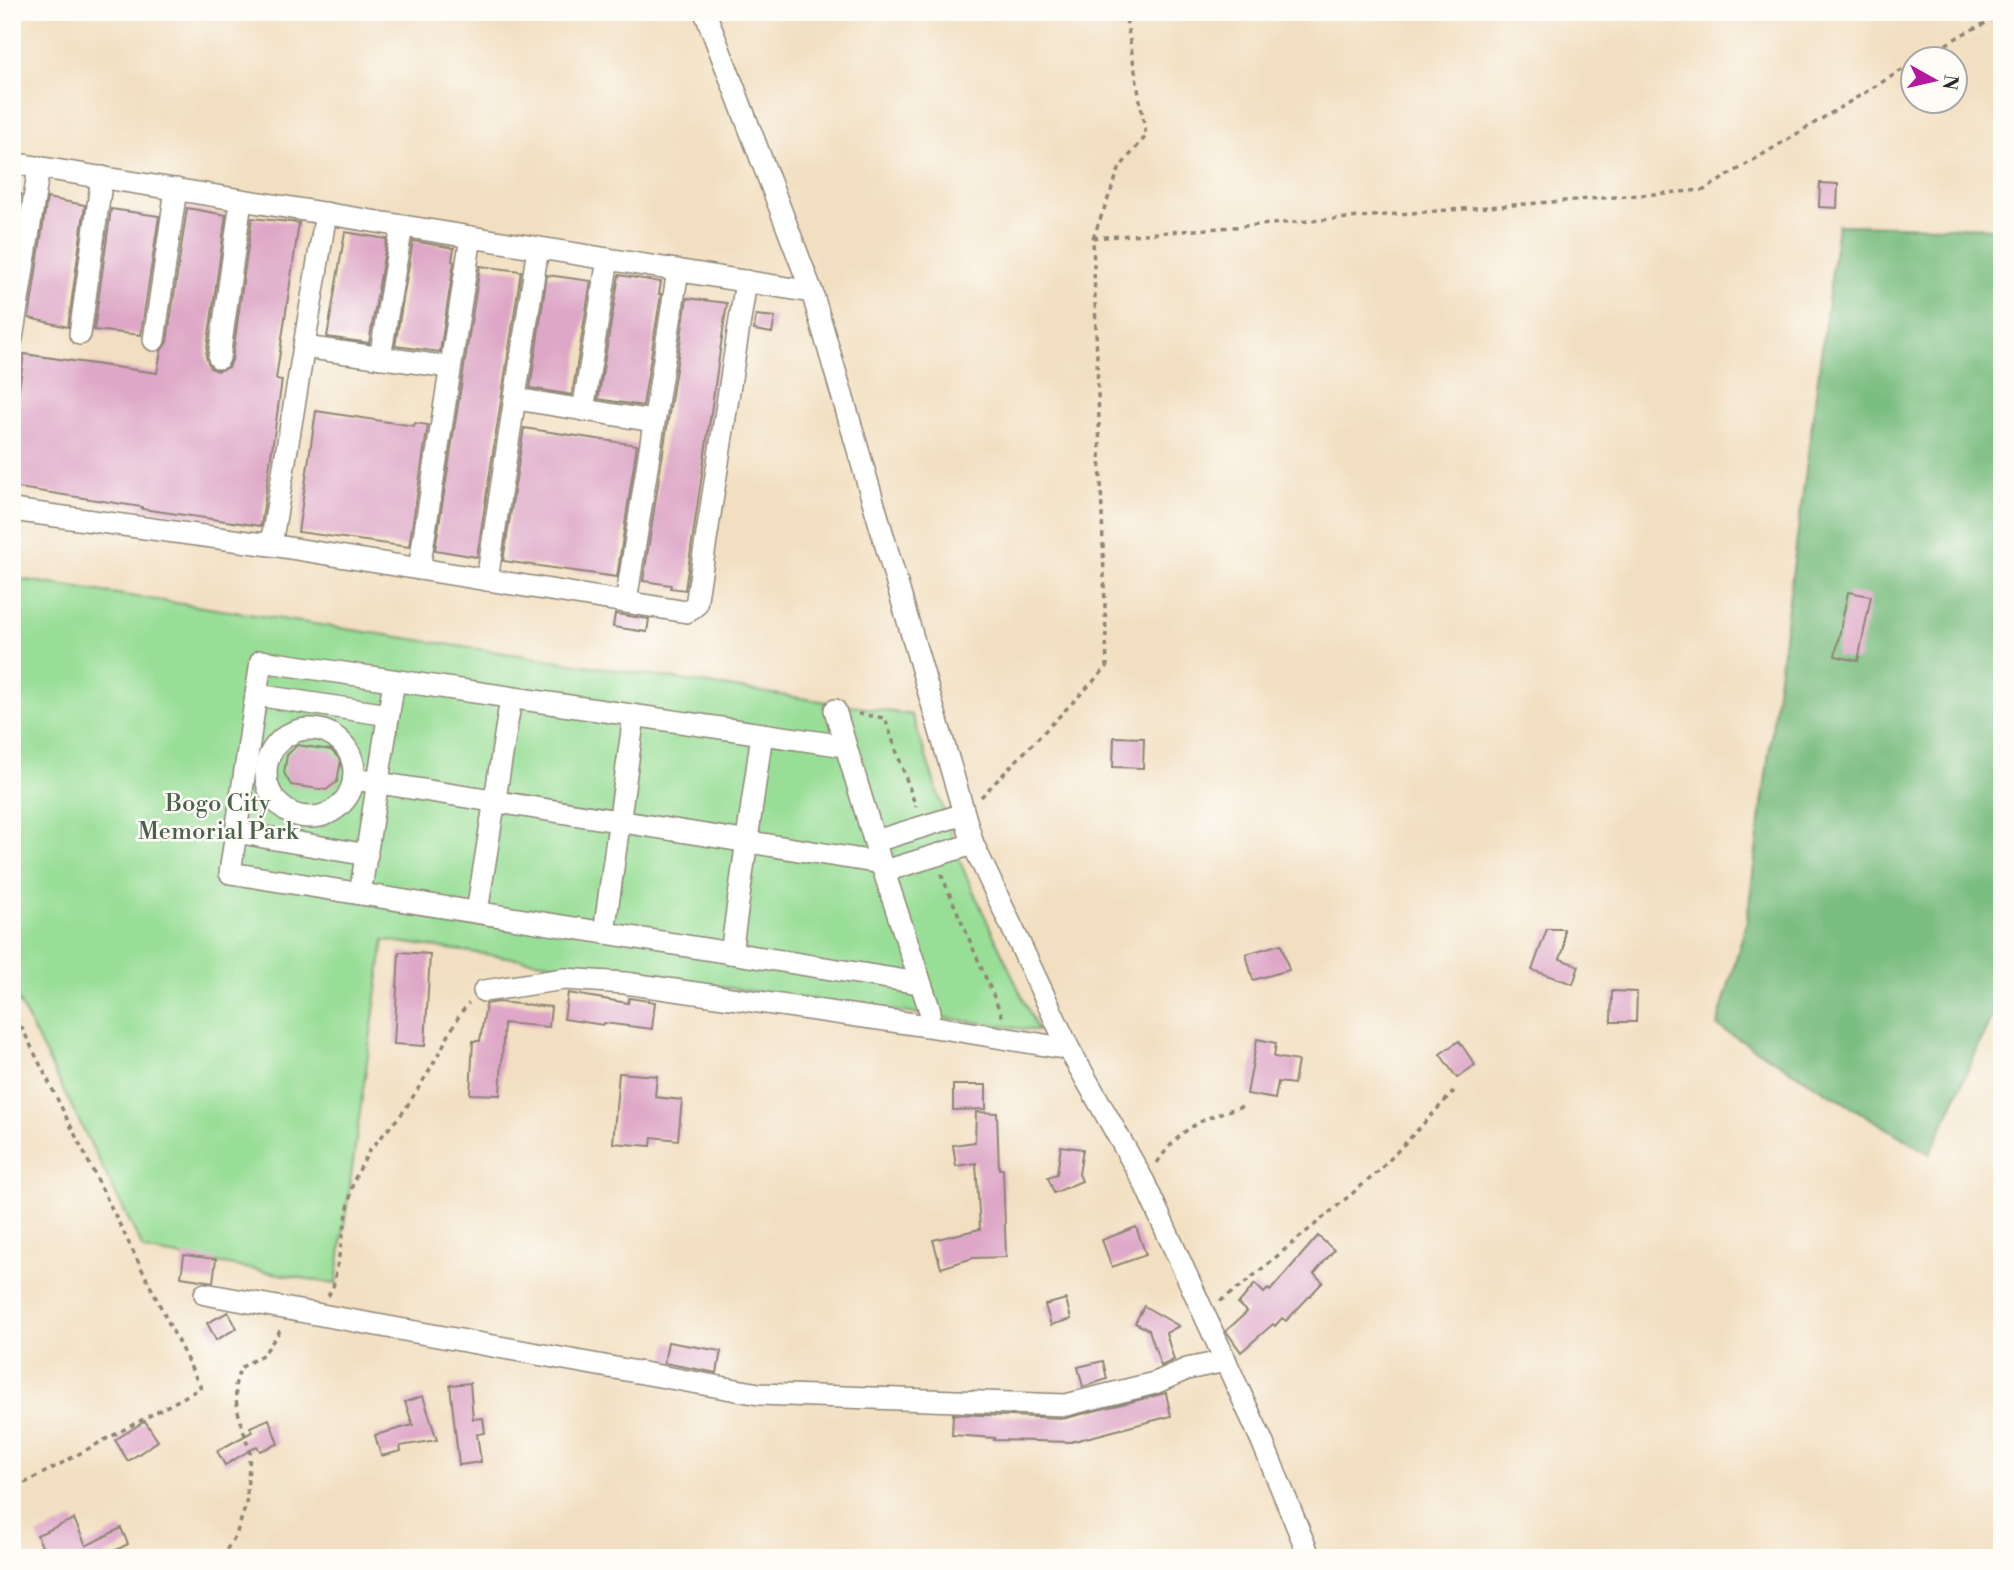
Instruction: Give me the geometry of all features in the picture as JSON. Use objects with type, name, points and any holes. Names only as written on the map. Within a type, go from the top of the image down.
[{"type":"street","points":[[705,12],[812,292],[973,844],[1069,1049],[1144,1182],[1226,1361],[1310,1558]]},
{"type":"street","points":[[12,163],[812,292]]},
{"type":"street","points":[[12,340],[39,167]]},
{"type":"street","points":[[80,334],[102,177]]},
{"type":"street","points":[[154,340],[176,189]]},
{"type":"street","points":[[219,358],[241,201]]},
{"type":"street","points":[[271,545],[326,213]]},
{"type":"street","points":[[380,358],[402,226]]},
{"type":"street","points":[[419,569],[471,237]]},
{"type":"street","points":[[487,580],[538,248]]},
{"type":"street","points":[[583,410],[608,259]]},
{"type":"street","points":[[626,602],[678,270]]},
{"type":"street","points":[[12,510],[271,545],[687,612],[696,605],[746,281]]},
{"type":"street","points":[[304,347],[449,367]]},
{"type":"street","points":[[516,399],[653,421]]},
{"type":"street","points":[[845,746],[261,661],[256,695],[256,766],[236,832],[230,873],[919,983]]},
{"type":"street","points":[[360,894],[394,681]]},
{"type":"street","points":[[256,695],[389,715]]},
{"type":"street","points":[[477,912],[511,698]]},
{"type":"street","points":[[835,710],[930,1011]]},
{"type":"street","points":[[604,933],[634,716]]},
{"type":"street","points":[[302,729],[316,729],[329,732],[345,746],[354,765],[354,779],[351,792],[337,808],[318,817],[304,817],[291,814],[279,806],[256,766],[289,734],[302,729]]},
{"type":"street","points":[[731,953],[762,734]]},
{"type":"street","points":[[354,779],[747,841],[883,867],[973,844]]},
{"type":"street","points":[[876,841],[964,814]]},
{"type":"street","points":[[236,832],[367,855]]},
{"type":"street","points":[[484,991],[564,979],[625,983],[1069,1049]]},
{"type":"street","points":[[205,1294],[759,1394],[1066,1405],[1155,1383],[1187,1369],[1226,1361]]},
{"type":"path","points":[[964,814],[1107,667],[1093,238],[1120,167],[1146,136],[1125,12]]},
{"type":"path","points":[[1943,46],[2002,15]]},
{"type":"path","points":[[1093,238],[1704,190],[1898,73]]},
{"type":"path","points":[[221,1558],[236,1535],[246,1505],[250,1453],[237,1408],[235,1386],[240,1368],[264,1354],[287,1321],[302,1311],[321,1308],[332,1288],[352,1182],[369,1151],[404,1111],[460,1014],[472,999],[484,991]]},
{"type":"path","points":[[12,1008],[201,1388],[12,1490]]},
{"type":"path","points":[[1203,1312],[1240,1287],[1378,1172],[1457,1088]]},
{"type":"path","points":[[1144,1182],[1171,1142],[1210,1115],[1244,1106]]},
{"type":"green space","points":[[1838,225],[2002,228],[2002,994],[1930,1154],[1717,1026],[1747,920]]},
{"type":"green space","name":"Bogo City Memorial Park","points":[[12,578],[912,715],[963,869],[1038,1031],[384,940],[336,1284],[144,1250],[12,988]]},
{"type":"building","points":[[1820,183],[1838,184],[1837,208],[1819,207]]},
{"type":"building","points":[[12,193],[21,194],[12,253]]},
{"type":"building","points":[[47,198],[85,205],[68,327],[29,318]]},
{"type":"building","points":[[187,208],[226,215],[206,356],[210,368],[218,371],[229,367],[232,360],[252,218],[299,223],[276,379],[282,380],[261,526],[12,487],[12,437],[24,354],[157,373],[161,351],[167,342]]},
{"type":"building","points":[[111,209],[159,216],[141,335],[94,330]]},
{"type":"building","points":[[345,232],[387,239],[369,343],[327,337]]},
{"type":"building","points":[[413,241],[454,248],[440,352],[395,346]]},
{"type":"building","points":[[480,266],[521,271],[477,557],[435,550]]},
{"type":"building","points":[[547,275],[591,281],[572,395],[530,388]]},
{"type":"building","points":[[619,275],[661,282],[643,406],[598,399]]},
{"type":"building","points":[[687,298],[727,303],[685,590],[643,581]]},
{"type":"building","points":[[756,315],[775,317],[772,333],[754,330]]},
{"type":"building","points":[[316,411],[414,426],[415,423],[428,425],[409,547],[298,532]]},
{"type":"building","points":[[524,428],[637,445],[617,577],[503,561]]},
{"type":"building","points":[[1848,592],[1871,596],[1858,661],[1835,656]]},
{"type":"building","points":[[615,614],[649,619],[647,632],[613,627]]},
{"type":"building","points":[[1114,737],[1144,738],[1143,768],[1113,767]]},
{"type":"building","points":[[297,745],[331,750],[341,760],[337,782],[326,790],[291,785],[284,773],[287,755]]},
{"type":"building","points":[[1547,929],[1564,929],[1564,948],[1560,959],[1579,966],[1573,984],[1532,970]]},
{"type":"building","points":[[1281,944],[1289,970],[1253,980],[1246,954]]},
{"type":"building","points":[[399,952],[430,954],[425,1046],[394,1044]]},
{"type":"building","points":[[1612,991],[1637,992],[1636,1022],[1611,1022]]},
{"type":"building","points":[[568,993],[628,1003],[629,998],[655,1002],[652,1029],[564,1019]]},
{"type":"building","points":[[498,1002],[551,1007],[549,1027],[504,1023],[500,1095],[470,1094],[473,1041],[480,1041],[486,1004]]},
{"type":"building","points":[[1257,1039],[1276,1043],[1274,1057],[1298,1061],[1294,1084],[1278,1082],[1275,1099],[1247,1094]]},
{"type":"building","points":[[1459,1041],[1475,1065],[1457,1078],[1440,1054]]},
{"type":"building","points":[[619,1073],[657,1076],[655,1097],[682,1100],[678,1140],[652,1137],[651,1146],[613,1143]]},
{"type":"building","points":[[953,1085],[986,1085],[986,1109],[953,1110]]},
{"type":"building","points":[[976,1112],[997,1113],[999,1169],[1003,1169],[1006,1257],[973,1258],[941,1268],[933,1240],[980,1229],[976,1163],[956,1166],[953,1145],[975,1142]]},
{"type":"building","points":[[1061,1146],[1083,1149],[1079,1174],[1082,1181],[1054,1193],[1048,1177],[1057,1174]]},
{"type":"building","points":[[1136,1227],[1146,1255],[1112,1267],[1102,1240]]},
{"type":"building","points":[[1318,1236],[1334,1250],[1314,1274],[1323,1282],[1286,1321],[1282,1318],[1275,1326],[1273,1324],[1241,1352],[1226,1331],[1247,1312],[1238,1304],[1255,1284],[1264,1293],[1268,1289],[1270,1291]]},
{"type":"building","points":[[184,1255],[216,1259],[213,1282],[181,1277]]},
{"type":"building","points":[[1066,1299],[1071,1319],[1051,1325],[1045,1305]]},
{"type":"building","points":[[1144,1306],[1179,1326],[1166,1333],[1174,1360],[1161,1366],[1149,1330],[1135,1323]]},
{"type":"building","points":[[228,1312],[237,1328],[216,1340],[207,1323]]},
{"type":"building","points":[[668,1342],[721,1351],[717,1373],[664,1363]]},
{"type":"building","points":[[1103,1361],[1107,1379],[1083,1387],[1078,1367]]},
{"type":"building","points":[[470,1383],[473,1419],[483,1418],[485,1433],[477,1434],[481,1462],[459,1465],[450,1385]]},
{"type":"building","points":[[1166,1393],[1171,1416],[1071,1442],[994,1440],[995,1438],[952,1435],[953,1414],[1066,1418]]},
{"type":"building","points":[[423,1396],[437,1440],[400,1446],[401,1451],[381,1456],[375,1435],[413,1425],[405,1402]]},
{"type":"building","points":[[269,1419],[278,1444],[260,1451],[257,1446],[225,1465],[217,1451],[252,1432],[250,1427]]},
{"type":"building","points":[[145,1421],[158,1441],[128,1461],[115,1440]]},
{"type":"building","points":[[74,1519],[86,1546],[121,1528],[128,1544],[101,1558],[47,1558],[37,1535]]}]
